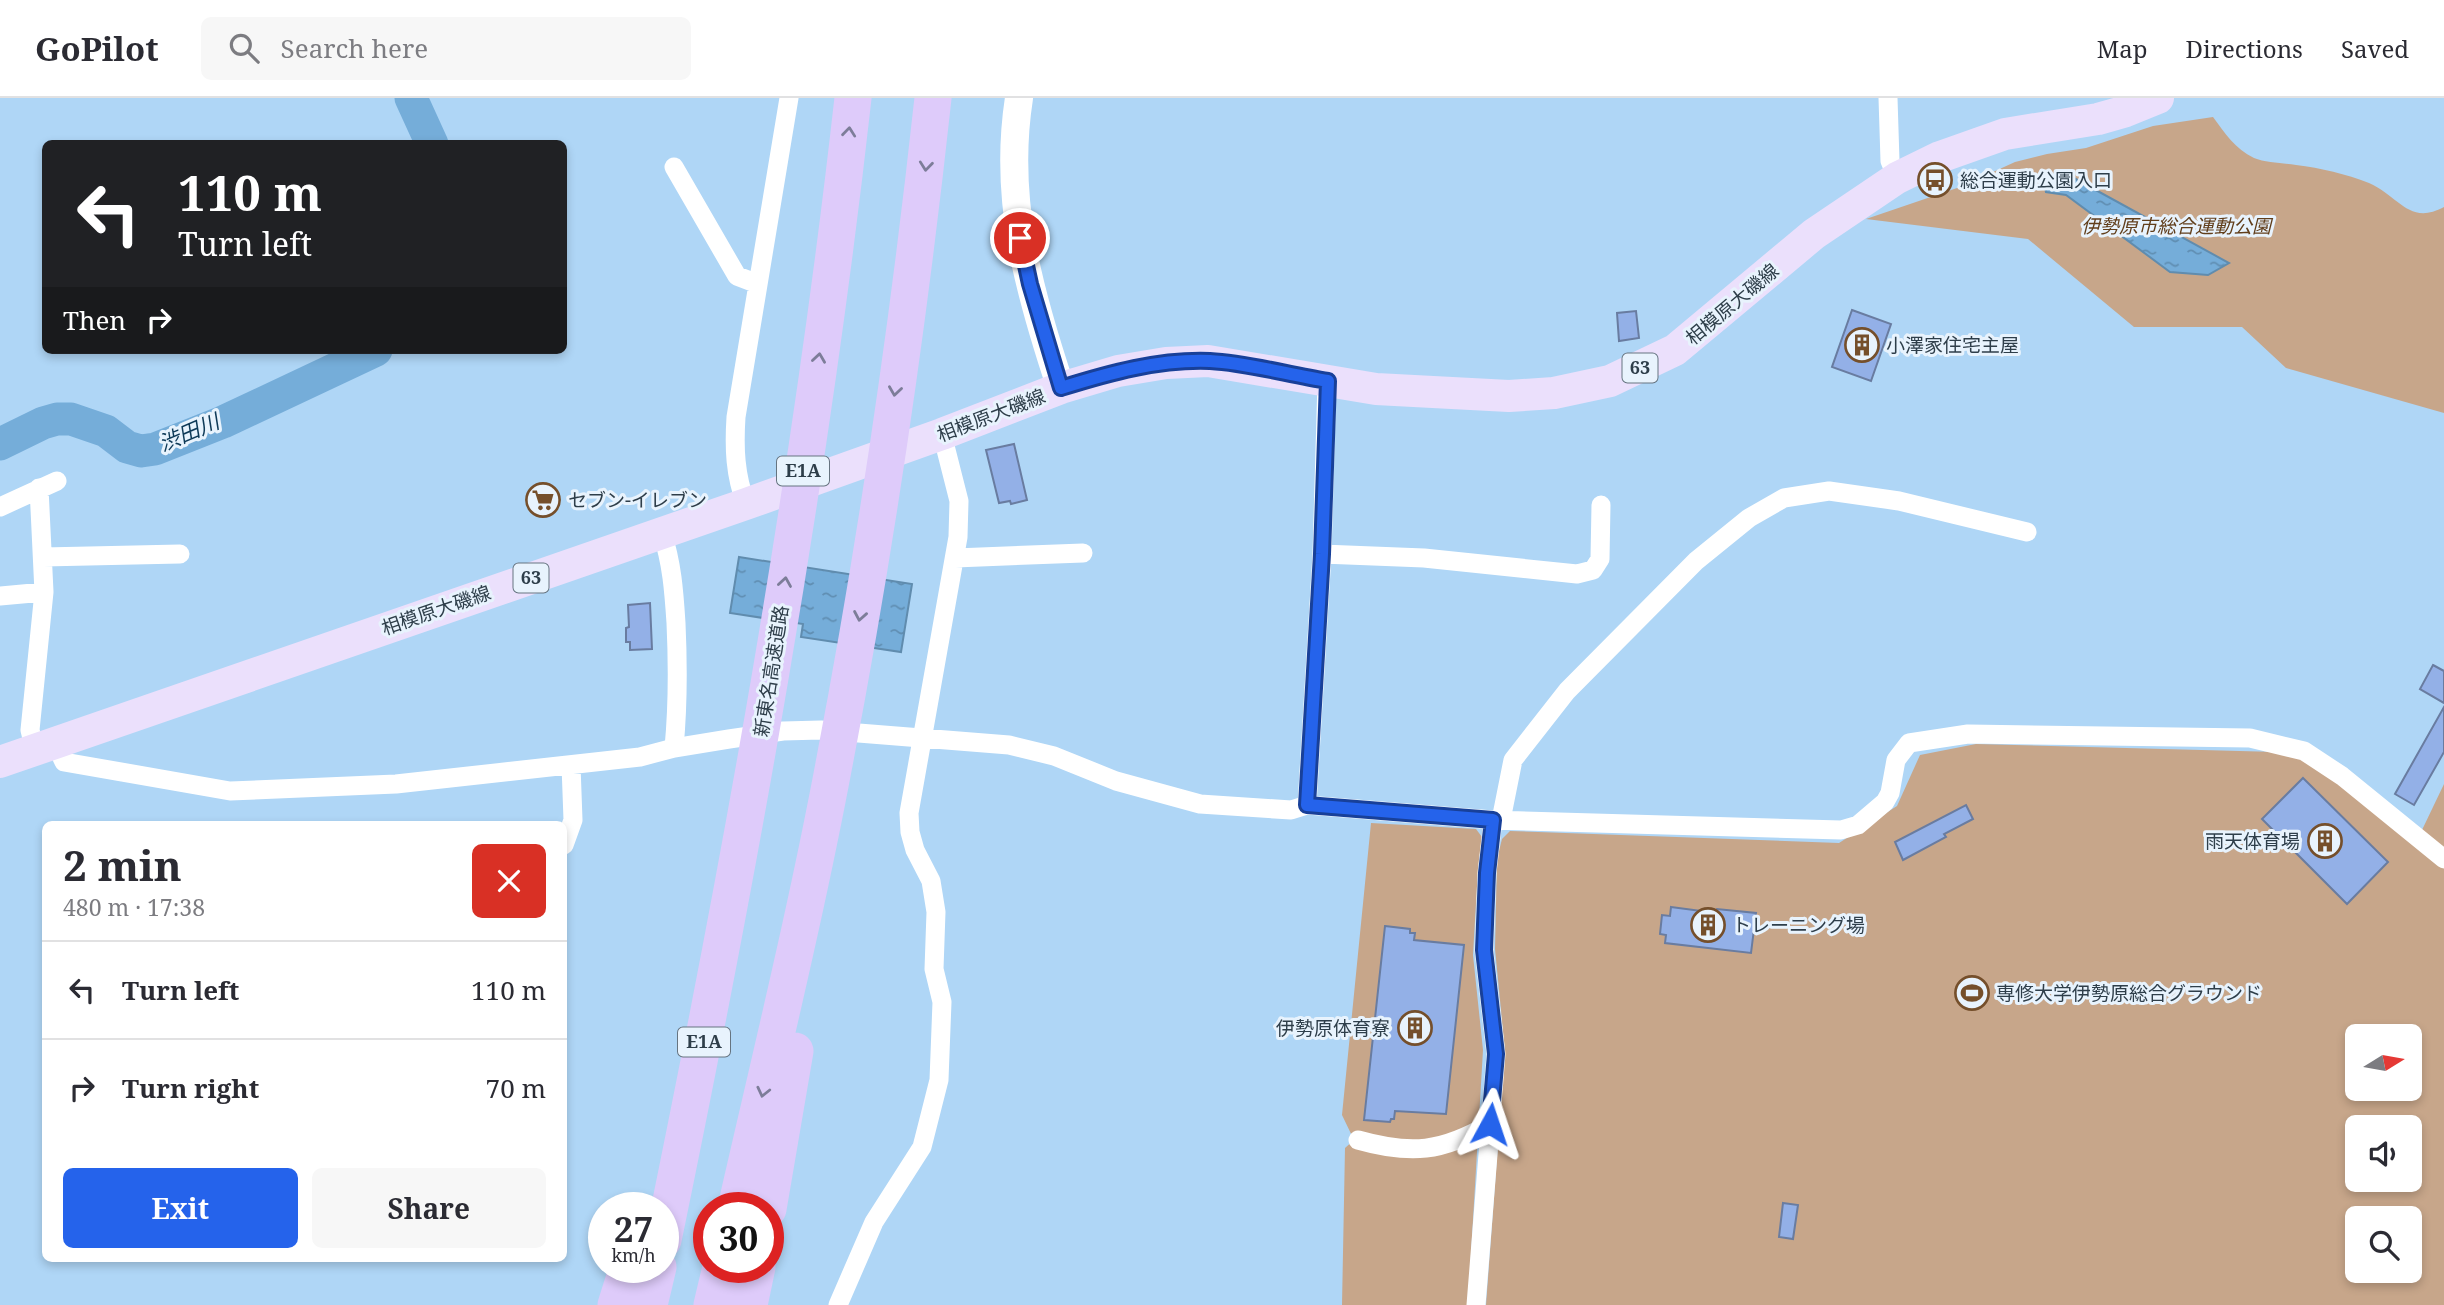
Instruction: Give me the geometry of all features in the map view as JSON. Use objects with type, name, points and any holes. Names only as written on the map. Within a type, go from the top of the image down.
[{"type":"highway","name":"新東名高速道路","points":[[737,842],[767,694],[810,423],[852,98]]},
{"type":"highway","points":[[771,1192],[784,1123],[818,858],[880,499],[918,231],[933,98]]},
{"type":"highway","points":[[649,1192],[692,1033],[737,842]]},
{"type":"highway","name":"E1A","points":[[672,1192],[737,842]]},
{"type":"highway","points":[[740,1192],[818,858]]},
{"type":"highway","points":[[616,1305],[623,1283]]},
{"type":"highway","points":[[649,1305],[654,1283]]},
{"type":"highway","points":[[712,1305],[717,1283]]},
{"type":"highway","points":[[749,1305],[754,1283]]},
{"type":"main road","points":[[1019,98],[1014,198],[1023,258],[1061,388]]},
{"type":"main road","name":"相模原大磯線","points":[[0,762],[746,504],[1061,388],[1118,370],[1166,363],[1208,361],[1377,389],[1509,396],[1554,393],[1609,381],[1675,350],[1814,234],[1897,178],[1941,157],[2005,134],[2098,119],[2158,98]]},
{"type":"street","points":[[746,504],[737,473],[735,429],[789,98]]},
{"type":"street","points":[[1888,98],[1890,161],[1897,178]]},
{"type":"street","points":[[674,167],[737,276],[758,284]]},
{"type":"street","points":[[1307,805],[1322,554],[1328,381]]},
{"type":"street","points":[[838,1305],[874,1222],[922,1147],[939,1080],[942,1002],[934,969],[936,912],[930,881],[915,850],[910,832],[909,813],[955,558],[959,501],[942,434]]},
{"type":"street","points":[[0,507],[48,484],[43,557],[44,592],[30,730],[64,762],[230,791],[396,784],[640,757],[674,748],[783,731],[821,730],[1020,748],[1055,756],[1115,781],[1200,804],[1291,810],[1307,805],[1497,820],[1841,830],[1857,825],[1885,802],[1890,793],[1896,760],[1909,743],[1968,734],[2250,738],[2304,751],[2342,776],[2444,859]]},
{"type":"street","points":[[1476,1305],[1496,1054],[1484,950],[1487,873],[1497,820],[1513,760],[1567,691],[1696,561],[1749,518],[1784,498],[1829,491],[1852,494],[1899,501],[2027,532]]},
{"type":"street","points":[[1322,554],[1424,558],[1577,574],[1593,570],[1600,559],[1601,505]]},
{"type":"street","points":[[662,533],[669,552],[673,577],[679,687],[674,748]]},
{"type":"street","points":[[43,557],[180,554]]},
{"type":"street","points":[[955,558],[1073,559]]},
{"type":"street","points":[[0,596],[44,592]]},
{"type":"street","points":[[567,837],[573,820],[571,765]]},
{"type":"street","points":[[1358,1140],[1384,1147],[1412,1150],[1450,1144],[1490,1124]]},
{"type":"green space","name":"伊勢原市総合運動公園","points":[[2213,117],[2236,145],[2254,158],[2324,170],[2369,183],[2413,211],[2432,212],[2444,207],[2444,413],[2286,368],[2242,327],[2134,327],[2028,239],[1866,219],[1960,187],[2015,162],[2086,148],[2153,126]]},
{"type":"green space","name":"専修大学伊勢原総合グラウンド","points":[[1976,744],[2277,752],[2304,759],[2352,793],[2444,867],[2444,1305],[1486,1305],[1505,1051],[1495,949],[1497,859],[1502,839],[1510,831],[1839,843],[1897,806],[1920,755]]},
{"type":"green space","points":[[2444,784],[2444,850],[2422,830]]},
{"type":"green space","points":[[1371,823],[1476,829],[1482,837],[1473,955],[1483,1050],[1468,1305],[1342,1305],[1345,1148],[1354,1140],[1342,1115]]},
{"type":"water","points":[[2072,177],[2229,263],[2208,275],[2170,272],[2066,195],[2046,192],[2044,183]]},
{"type":"water","points":[[739,557],[912,584],[901,652],[801,637],[803,624],[730,613]]},
{"type":"building","name":"小澤家住宅主屋","points":[[1852,310],[1891,324],[1871,381],[1832,367]]},
{"type":"building","points":[[1636,311],[1639,338],[1619,341],[1617,313]]},
{"type":"building","points":[[1014,444],[1027,500],[1011,504],[1010,501],[999,503],[986,450]]},
{"type":"building","points":[[650,603],[652,649],[630,650],[630,642],[626,642],[626,628],[629,627],[628,605]]},
{"type":"building","points":[[2433,665],[2444,671],[2444,703],[2420,689]]},
{"type":"building","points":[[2444,707],[2444,752],[2414,805],[2395,794]]},
{"type":"building","name":"雨天体育場","points":[[2303,778],[2388,862],[2347,904],[2262,819]]},
{"type":"building","points":[[1966,805],[1973,819],[1903,860],[1895,842]]},
{"type":"building","name":"トレーニング場","points":[[1671,907],[1716,913],[1717,909],[1756,913],[1751,953],[1665,943],[1666,935],[1660,934],[1662,915],[1670,916]]},
{"type":"building","name":"伊勢原体育寮","points":[[1385,926],[1410,929],[1410,933],[1415,933],[1414,940],[1464,945],[1446,1114],[1395,1111],[1394,1119],[1390,1122],[1364,1120]]},
{"type":"building","points":[[1783,1203],[1798,1205],[1793,1239],[1779,1237]]},
{"type":"waterway","name":"渋田川","points":[[411,98],[430,140]]},
{"type":"waterway","name":"渋田川","points":[[0,444],[43,423],[71,419],[106,431],[127,447],[141,451],[155,449],[223,422],[368,354]]},
{"type":"place","name":"総合運動公園入口","points":[[1935,180]]},
{"type":"place","name":"小澤家住宅主屋","points":[[1862,345]]},
{"type":"place","name":"セブン-イレブン","points":[[543,500]]},
{"type":"place","name":"雨天体育場","points":[[2325,841]]},
{"type":"place","name":"トレーニング場","points":[[1708,925]]},
{"type":"place","name":"専修大学伊勢原総合グラウンド","points":[[1972,993]]},
{"type":"place","name":"伊勢原体育寮","points":[[1415,1028]]},
{"type":"route","points":[[1020,238],[1030,284],[1061,388],[1118,370],[1166,363],[1208,361],[1328,381],[1322,554],[1307,805],[1493,820],[1487,873],[1484,950],[1496,1054],[1490,1124]]}]
